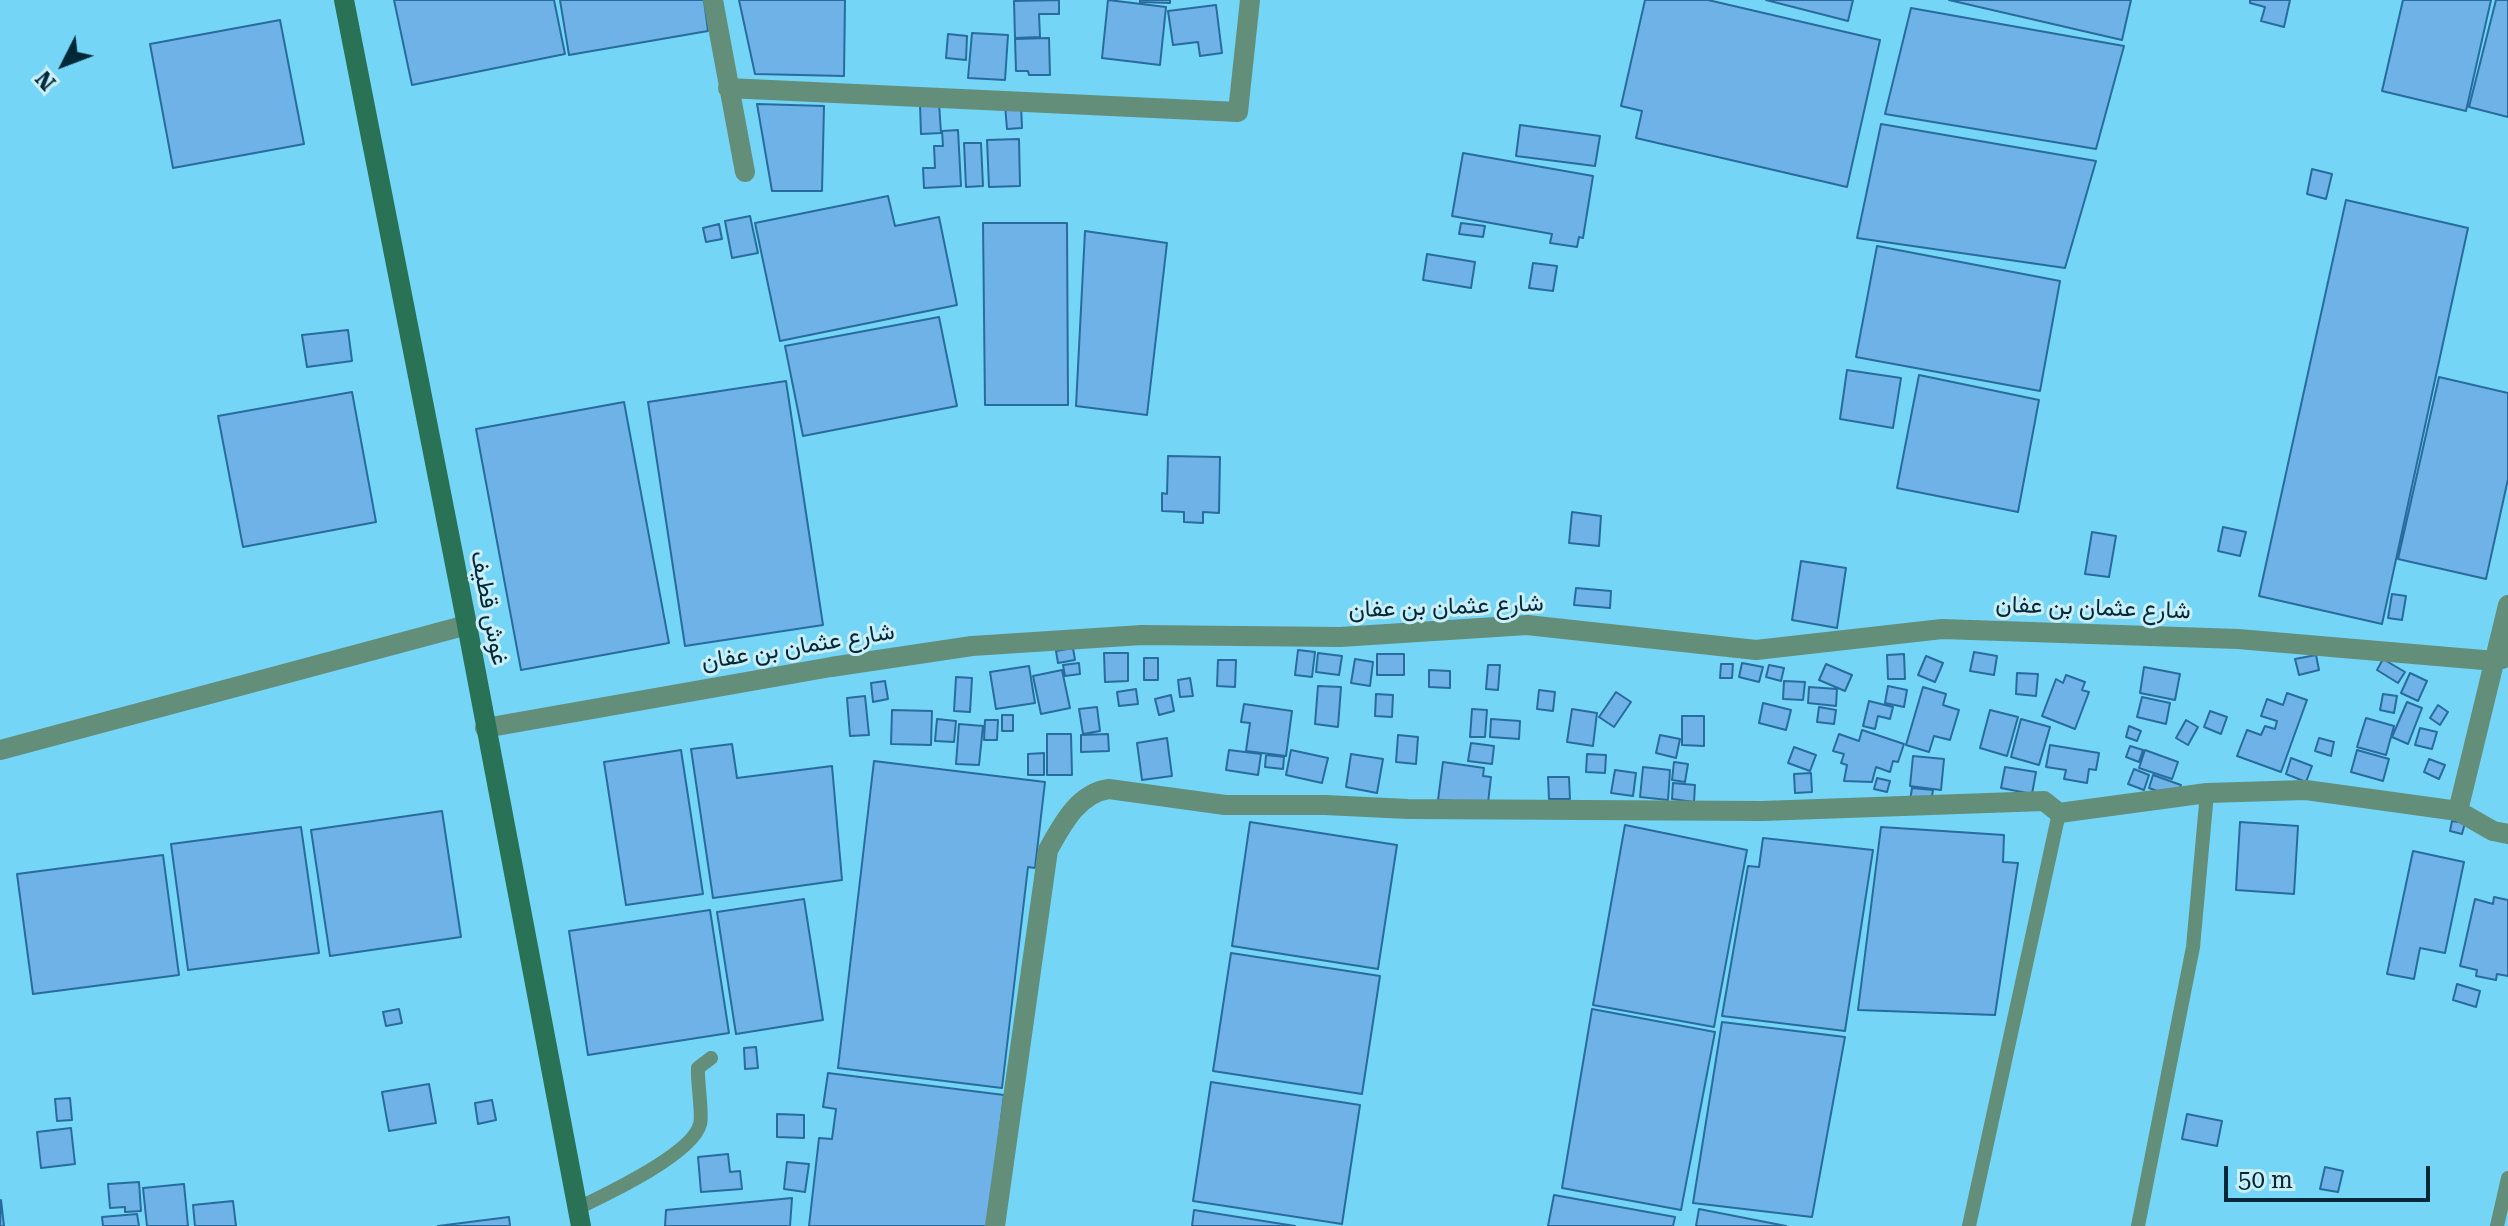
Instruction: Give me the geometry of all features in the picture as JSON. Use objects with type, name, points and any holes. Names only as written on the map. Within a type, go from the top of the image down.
[{"type":"main road","name":"غوش قطيف","points":[[344,0],[579,1217]]},
{"type":"street","points":[[713,0],[745,172]]},
{"type":"street","points":[[728,88],[1238,112],[1250,0]]},
{"type":"street","points":[[2458,811],[2501,659],[2508,605]]},
{"type":"street","points":[[0,750],[467,625]]},
{"type":"street","name":"شارع عثمان بن عفان","points":[[485,728],[831,667],[972,646],[1142,635],[1340,637],[1527,625],[1756,650],[1942,629],[2238,639],[2501,659]]},
{"type":"street","points":[[995,1226],[1048,850],[1067,816],[1097,791],[1109,789],[1225,805],[1762,811],[2044,801],[2059,813],[2207,793],[2306,790],[2458,811],[2493,831],[2508,834]]},
{"type":"lane","points":[[2138,1226],[2193,947],[2207,793]]},
{"type":"lane","points":[[1969,1226],[2059,813]]},
{"type":"lane","points":[[579,1217],[646,1174],[691,1140],[700,1124],[698,1068],[711,1058]]},
{"type":"lane","points":[[2497,1226],[2508,1178]]},
{"type":"building","points":[[394,0],[554,0],[565,54],[412,85]]},
{"type":"building","points":[[560,0],[704,0],[708,31],[569,55]]},
{"type":"building","points":[[739,0],[845,0],[844,76],[755,74]]},
{"type":"building","points":[[1059,0],[1059,14],[1039,14],[1040,37],[1015,38],[1014,1]]},
{"type":"building","points":[[1108,0],[1166,7],[1160,65],[1102,58]]},
{"type":"building","points":[[1170,0],[1170,3],[1140,2]]},
{"type":"building","points":[[1645,0],[1708,0],[1880,40],[1847,187],[1636,138],[1642,111],[1621,106]]},
{"type":"building","points":[[1766,0],[1853,0],[1848,21]]},
{"type":"building","points":[[1949,0],[2131,0],[2122,40]]},
{"type":"building","points":[[2250,0],[2290,0],[2284,27],[2261,21],[2265,7],[2250,3]]},
{"type":"building","points":[[2403,0],[2491,0],[2466,111],[2382,91]]},
{"type":"building","points":[[2496,0],[2508,0],[2508,117],[2469,107]]},
{"type":"building","points":[[1216,5],[1222,53],[1200,56],[1198,42],[1173,45],[1168,11]]},
{"type":"building","points":[[1911,8],[2124,46],[2096,149],[1885,114]]},
{"type":"building","points":[[280,20],[304,144],[173,168],[150,44]]},
{"type":"building","points":[[972,33],[1008,35],[1005,80],[968,78]]},
{"type":"building","points":[[948,34],[967,36],[966,60],[946,58]]},
{"type":"building","points":[[1049,38],[1050,75],[1029,75],[1028,71],[1016,71],[1015,39]]},
{"type":"building","points":[[939,103],[941,133],[921,134],[920,104]]},
{"type":"building","points":[[757,104],[824,106],[822,191],[772,191]]},
{"type":"building","points":[[1021,104],[1022,128],[1007,129],[1005,105]]},
{"type":"building","points":[[1881,124],[2096,161],[2065,268],[1857,238]]},
{"type":"building","points":[[1520,125],[1600,136],[1595,166],[1516,156]]},
{"type":"building","points":[[958,130],[961,186],[924,188],[923,168],[935,168],[934,146],[943,146],[942,131]]},
{"type":"building","points":[[1019,139],[1020,186],[989,187],[987,140]]},
{"type":"building","points":[[964,143],[981,143],[983,186],[966,187]]},
{"type":"building","points":[[1463,153],[1593,176],[1583,238],[1579,237],[1577,247],[1550,243],[1552,234],[1452,216]]},
{"type":"building","points":[[2312,169],[2332,174],[2326,199],[2307,194]]},
{"type":"building","points":[[888,196],[895,226],[939,217],[957,305],[780,341],[755,223]]},
{"type":"building","points":[[2346,200],[2468,228],[2382,624],[2259,596]]},
{"type":"building","points":[[750,216],[758,253],[732,258],[725,221]]},
{"type":"building","points":[[983,223],[1067,223],[1068,405],[985,405]]},
{"type":"building","points":[[1461,223],[1485,226],[1483,237],[1459,234]]},
{"type":"building","points":[[719,224],[722,239],[706,242],[703,228]]},
{"type":"building","points":[[1085,231],[1167,243],[1147,415],[1076,406]]},
{"type":"building","points":[[1877,246],[2060,281],[2040,391],[1856,357]]},
{"type":"building","points":[[1427,254],[1475,262],[1471,288],[1423,280]]},
{"type":"building","points":[[1533,263],[1557,266],[1553,291],[1529,288]]},
{"type":"building","points":[[939,317],[957,406],[803,436],[785,346]]},
{"type":"building","points":[[348,330],[352,361],[307,367],[302,335]]},
{"type":"building","points":[[1847,370],[1901,378],[1893,428],[1840,419]]},
{"type":"building","points":[[1919,375],[2039,400],[2018,512],[1897,488]]},
{"type":"building","points":[[2439,377],[2508,393],[2508,479],[2486,579],[2398,559]]},
{"type":"building","points":[[786,381],[823,625],[685,646],[648,402]]},
{"type":"building","points":[[352,392],[376,522],[243,547],[218,416]]},
{"type":"building","points":[[624,402],[669,643],[521,670],[476,429]]},
{"type":"building","points":[[1168,456],[1220,457],[1219,513],[1203,512],[1203,523],[1184,522],[1184,512],[1162,511],[1162,493],[1167,494]]},
{"type":"building","points":[[1572,512],[1601,516],[1599,546],[1569,543]]},
{"type":"building","points":[[2223,527],[2246,532],[2240,556],[2218,551]]},
{"type":"building","points":[[2092,532],[2116,536],[2109,577],[2085,574]]},
{"type":"building","points":[[1801,561],[1846,568],[1837,628],[1792,620]]},
{"type":"building","points":[[1576,588],[1611,591],[1610,608],[1574,605]]},
{"type":"building","points":[[2392,594],[2406,596],[2402,620],[2388,618]]},
{"type":"building","points":[[1073,648],[1075,660],[1058,663],[1056,651]]},
{"type":"building","points":[[1298,650],[1315,652],[1312,677],[1295,675]]},
{"type":"building","points":[[1974,652],[1997,656],[1994,675],[1970,671]]},
{"type":"building","points":[[1104,653],[1128,653],[1128,681],[1105,682]]},
{"type":"building","points":[[1318,653],[1342,656],[1339,675],[1316,672]]},
{"type":"building","points":[[1377,654],[1404,654],[1404,675],[1377,675]]},
{"type":"building","points":[[1904,654],[1905,679],[1888,679],[1887,655]]},
{"type":"building","points":[[2316,655],[2319,670],[2299,675],[2295,659]]},
{"type":"building","points":[[1926,656],[1943,663],[1935,682],[1918,675]]},
{"type":"building","points":[[1144,658],[1158,658],[1158,680],[1144,680]]},
{"type":"building","points":[[1355,659],[1373,662],[1370,686],[1351,683]]},
{"type":"building","points":[[2383,659],[2405,672],[2398,683],[2377,670]]},
{"type":"building","points":[[1218,660],[1236,660],[1235,687],[1217,686]]},
{"type":"building","points":[[1079,663],[1080,674],[1065,676],[1063,665]]},
{"type":"building","points":[[1742,663],[1763,667],[1759,682],[1739,677]]},
{"type":"building","points":[[1721,664],[1733,664],[1732,678],[1720,678]]},
{"type":"building","points":[[1826,664],[1852,675],[1845,691],[1819,680]]},
{"type":"building","points":[[1488,665],[1500,665],[1498,690],[1486,689]]},
{"type":"building","points":[[1769,665],[1784,668],[1781,681],[1766,677]]},
{"type":"building","points":[[1029,666],[1035,703],[996,709],[990,672]]},
{"type":"building","points":[[2144,667],[2180,674],[2175,700],[2140,693]]},
{"type":"building","points":[[1062,670],[1070,708],[1041,714],[1033,676]]},
{"type":"building","points":[[1429,670],[1450,671],[1450,688],[1429,687]]},
{"type":"building","points":[[2017,673],[2038,674],[2036,696],[2016,694]]},
{"type":"building","points":[[2410,673],[2427,681],[2418,701],[2401,693]]},
{"type":"building","points":[[2066,675],[2085,682],[2082,690],[2089,692],[2075,729],[2042,716],[2056,679],[2063,683]]},
{"type":"building","points":[[956,677],[972,678],[970,712],[954,711]]},
{"type":"building","points":[[1190,678],[1193,696],[1180,697],[1178,680]]},
{"type":"building","points":[[885,681],[888,699],[873,702],[871,683]]},
{"type":"building","points":[[1784,681],[1805,682],[1803,700],[1783,699]]},
{"type":"building","points":[[1318,686],[1341,687],[1338,727],[1315,724]]},
{"type":"building","points":[[1888,686],[1907,690],[1904,707],[1885,703]]},
{"type":"building","points":[[1809,687],[1837,689],[1836,706],[1808,703]]},
{"type":"building","points":[[1923,687],[1946,694],[1943,705],[1959,710],[1950,740],[1934,736],[1929,752],[1906,745]]},
{"type":"building","points":[[1136,689],[1138,704],[1119,706],[1117,692]]},
{"type":"building","points":[[1539,690],[1555,692],[1553,711],[1537,709]]},
{"type":"building","points":[[1616,692],[1631,702],[1614,727],[1599,717]]},
{"type":"building","points":[[2287,693],[2307,700],[2281,772],[2237,756],[2247,730],[2261,735],[2265,726],[2275,729],[2277,721],[2261,716],[2267,699],[2283,705]]},
{"type":"building","points":[[1376,694],[1393,695],[1392,717],[1375,716]]},
{"type":"building","points":[[2383,694],[2397,696],[2394,713],[2380,710]]},
{"type":"building","points":[[1171,695],[1174,711],[1159,715],[1155,699]]},
{"type":"building","points":[[865,696],[869,735],[850,736],[847,698]]},
{"type":"building","points":[[2142,697],[2170,703],[2166,724],[2137,717]]},
{"type":"building","points":[[1869,701],[1893,707],[1890,719],[1878,716],[1875,729],[1863,726]]},
{"type":"building","points":[[2407,702],[2422,708],[2408,744],[2392,737]]},
{"type":"building","points":[[1763,703],[1791,710],[1786,730],[1759,723]]},
{"type":"building","points":[[1244,704],[1292,711],[1286,756],[1246,751],[1250,723],[1241,722]]},
{"type":"building","points":[[2438,705],[2448,712],[2440,725],[2430,718]]},
{"type":"building","points":[[1097,707],[1100,731],[1083,734],[1079,709]]},
{"type":"building","points":[[1819,707],[1836,710],[1834,724],[1817,722]]},
{"type":"building","points":[[1472,709],[1487,710],[1485,737],[1470,737]]},
{"type":"building","points":[[1572,709],[1597,713],[1593,746],[1567,742]]},
{"type":"building","points":[[892,710],[932,711],[931,745],[891,744]]},
{"type":"building","points":[[1990,710],[2018,717],[2007,756],[1980,748]]},
{"type":"building","points":[[2210,711],[2227,717],[2221,734],[2204,727]]},
{"type":"building","points":[[1002,715],[1013,715],[1013,731],[1002,731]]},
{"type":"building","points":[[1682,716],[1704,716],[1704,746],[1682,745]]},
{"type":"building","points":[[2366,718],[2394,726],[2386,755],[2357,747]]},
{"type":"building","points":[[937,719],[956,721],[954,742],[935,741]]},
{"type":"building","points":[[1491,719],[1520,721],[1519,739],[1490,737]]},
{"type":"building","points":[[2021,719],[2050,727],[2039,765],[2011,757]]},
{"type":"building","points":[[985,720],[998,720],[997,740],[984,740]]},
{"type":"building","points":[[2186,720],[2198,727],[2188,745],[2176,738]]},
{"type":"building","points":[[959,724],[983,726],[979,765],[956,764]]},
{"type":"building","points":[[2129,726],[2141,731],[2137,741],[2126,737]]},
{"type":"building","points":[[2420,728],[2437,732],[2432,749],[2415,745]]},
{"type":"building","points":[[1862,730],[1904,744],[1898,762],[1893,761],[1890,772],[1876,767],[1872,782],[1844,781],[1847,765],[1841,763],[1844,754],[1833,751],[1839,734],[1859,741]]},
{"type":"building","points":[[1047,734],[1071,734],[1072,775],[1047,775]]},
{"type":"building","points":[[1108,734],[1109,751],[1081,752],[1081,735]]},
{"type":"building","points":[[1398,735],[1418,737],[1416,764],[1396,762]]},
{"type":"building","points":[[1660,735],[1680,739],[1676,758],[1656,753]]},
{"type":"building","points":[[1167,738],[1172,776],[1142,780],[1137,743]]},
{"type":"building","points":[[2319,738],[2334,742],[2331,756],[2315,751]]},
{"type":"building","points":[[1471,743],[1494,746],[1492,764],[1468,761]]},
{"type":"building","points":[[732,744],[737,778],[832,766],[842,880],[713,898],[691,749]]},
{"type":"building","points":[[2050,745],[2099,753],[2096,770],[2089,769],[2087,783],[2064,779],[2066,770],[2046,767]]},
{"type":"building","points":[[2130,746],[2143,750],[2139,762],[2126,757]]},
{"type":"building","points":[[1794,747],[1816,755],[1810,771],[1788,763]]},
{"type":"building","points":[[681,750],[703,894],[626,905],[604,762]]},
{"type":"building","points":[[1229,750],[1261,754],[1258,775],[1226,770]]},
{"type":"building","points":[[1291,750],[1328,758],[1322,783],[1286,775]]},
{"type":"building","points":[[2145,750],[2178,762],[2172,779],[2139,768]]},
{"type":"building","points":[[2357,750],[2389,759],[2383,781],[2351,772]]},
{"type":"building","points":[[1044,753],[1044,775],[1028,775],[1028,754]]},
{"type":"building","points":[[1351,754],[1383,759],[1377,793],[1346,787]]},
{"type":"building","points":[[1587,754],[1606,755],[1605,773],[1586,772]]},
{"type":"building","points":[[1266,755],[1284,757],[1283,769],[1265,767]]},
{"type":"building","points":[[1913,756],[1944,759],[1941,790],[1910,786]]},
{"type":"building","points":[[2291,758],[2312,766],[2306,782],[2286,774]]},
{"type":"building","points":[[2429,759],[2445,765],[2439,779],[2424,772]]},
{"type":"building","points":[[874,761],[1045,782],[1035,868],[1028,867],[1002,1088],[838,1068]]},
{"type":"building","points":[[1443,762],[1484,768],[1483,776],[1491,777],[1488,803],[1438,800]]},
{"type":"building","points":[[1674,762],[1688,764],[1685,782],[1672,780]]},
{"type":"building","points":[[1643,767],[1670,770],[1668,800],[1640,797]]},
{"type":"building","points":[[2005,767],[2036,772],[2032,794],[2001,788]]},
{"type":"building","points":[[2134,769],[2149,775],[2144,790],[2128,784]]},
{"type":"building","points":[[1615,770],[1636,773],[1633,796],[1611,793]]},
{"type":"building","points":[[1811,773],[1812,792],[1795,793],[1794,774]]},
{"type":"building","points":[[2153,775],[2181,785],[2176,798],[2149,788]]},
{"type":"building","points":[[1548,777],[1569,777],[1570,799],[1549,799]]},
{"type":"building","points":[[1877,778],[1890,781],[1887,792],[1874,789]]},
{"type":"building","points":[[1673,783],[1695,785],[1694,802],[1672,799]]},
{"type":"building","points":[[1912,788],[1933,790],[1931,803],[1910,801]]},
{"type":"building","points":[[442,811],[461,937],[330,956],[311,830]]},
{"type":"building","points":[[2452,821],[2465,823],[2462,834],[2450,831]]},
{"type":"building","points":[[1250,822],[1397,845],[1378,969],[1232,946]]},
{"type":"building","points":[[2240,822],[2298,826],[2294,894],[2236,890]]},
{"type":"building","points":[[1625,825],[1747,850],[1714,1027],[1593,1005]]},
{"type":"building","points":[[301,827],[319,953],[188,970],[171,844]]},
{"type":"building","points":[[1881,827],[2004,835],[2003,862],[2018,863],[1995,1015],[1858,1010]]},
{"type":"building","points":[[1763,838],[1873,850],[1845,1031],[1722,1016],[1748,866],[1759,867]]},
{"type":"building","points":[[2413,851],[2464,862],[2445,953],[2420,948],[2414,979],[2387,974]]},
{"type":"building","points":[[163,855],[179,975],[33,994],[17,874]]},
{"type":"building","points":[[2494,897],[2508,900],[2508,976],[2497,974],[2496,980],[2476,976],[2477,970],[2460,966],[2475,899],[2493,904]]},
{"type":"building","points":[[804,899],[823,1020],[736,1034],[717,912]]},
{"type":"building","points":[[710,910],[729,1033],[588,1055],[569,931]]},
{"type":"building","points":[[1231,953],[1380,976],[1362,1094],[1213,1071]]},
{"type":"building","points":[[2457,984],[2480,991],[2476,1007],[2453,1000]]},
{"type":"building","points":[[399,1009],[402,1023],[386,1026],[383,1012]]},
{"type":"building","points":[[1592,1009],[1715,1032],[1681,1210],[1562,1188]]},
{"type":"building","points":[[1722,1022],[1845,1037],[1812,1217],[1693,1203]]},
{"type":"building","points":[[756,1047],[758,1068],[745,1069],[744,1048]]},
{"type":"building","points":[[828,1073],[1004,1095],[988,1226],[809,1226],[819,1138],[832,1139],[836,1109],[823,1107]]},
{"type":"building","points":[[1211,1082],[1360,1105],[1342,1224],[1193,1201]]},
{"type":"building","points":[[429,1084],[436,1123],[389,1131],[382,1092]]},
{"type":"building","points":[[70,1098],[72,1120],[57,1121],[55,1099]]},
{"type":"building","points":[[492,1100],[496,1120],[478,1124],[475,1103]]},
{"type":"building","points":[[777,1114],[804,1115],[804,1138],[777,1137]]},
{"type":"building","points":[[2187,1114],[2222,1121],[2217,1146],[2182,1139]]},
{"type":"building","points":[[71,1128],[75,1164],[41,1168],[37,1132]]},
{"type":"building","points":[[728,1154],[730,1172],[740,1171],[742,1189],[701,1192],[698,1157]]},
{"type":"building","points":[[787,1162],[809,1164],[805,1192],[784,1189]]},
{"type":"building","points":[[2325,1167],[2343,1171],[2338,1192],[2320,1189]]},
{"type":"building","points":[[139,1182],[141,1211],[125,1212],[125,1207],[110,1208],[108,1184]]},
{"type":"building","points":[[184,1184],[188,1226],[147,1226],[143,1188]]},
{"type":"building","points":[[1554,1195],[1675,1217],[1673,1226],[1548,1226]]},
{"type":"building","points":[[792,1198],[790,1226],[665,1226],[666,1210]]},
{"type":"building","points":[[1,1200],[4,1226],[0,1226]]},
{"type":"building","points":[[233,1201],[236,1226],[195,1226],[193,1205]]},
{"type":"building","points":[[1699,1209],[1786,1226],[1696,1226]]},
{"type":"building","points":[[1194,1210],[1295,1226],[1192,1226]]},
{"type":"building","points":[[137,1214],[139,1226],[103,1226],[102,1217]]},
{"type":"building","points":[[509,1217],[510,1226],[438,1226]]}]
